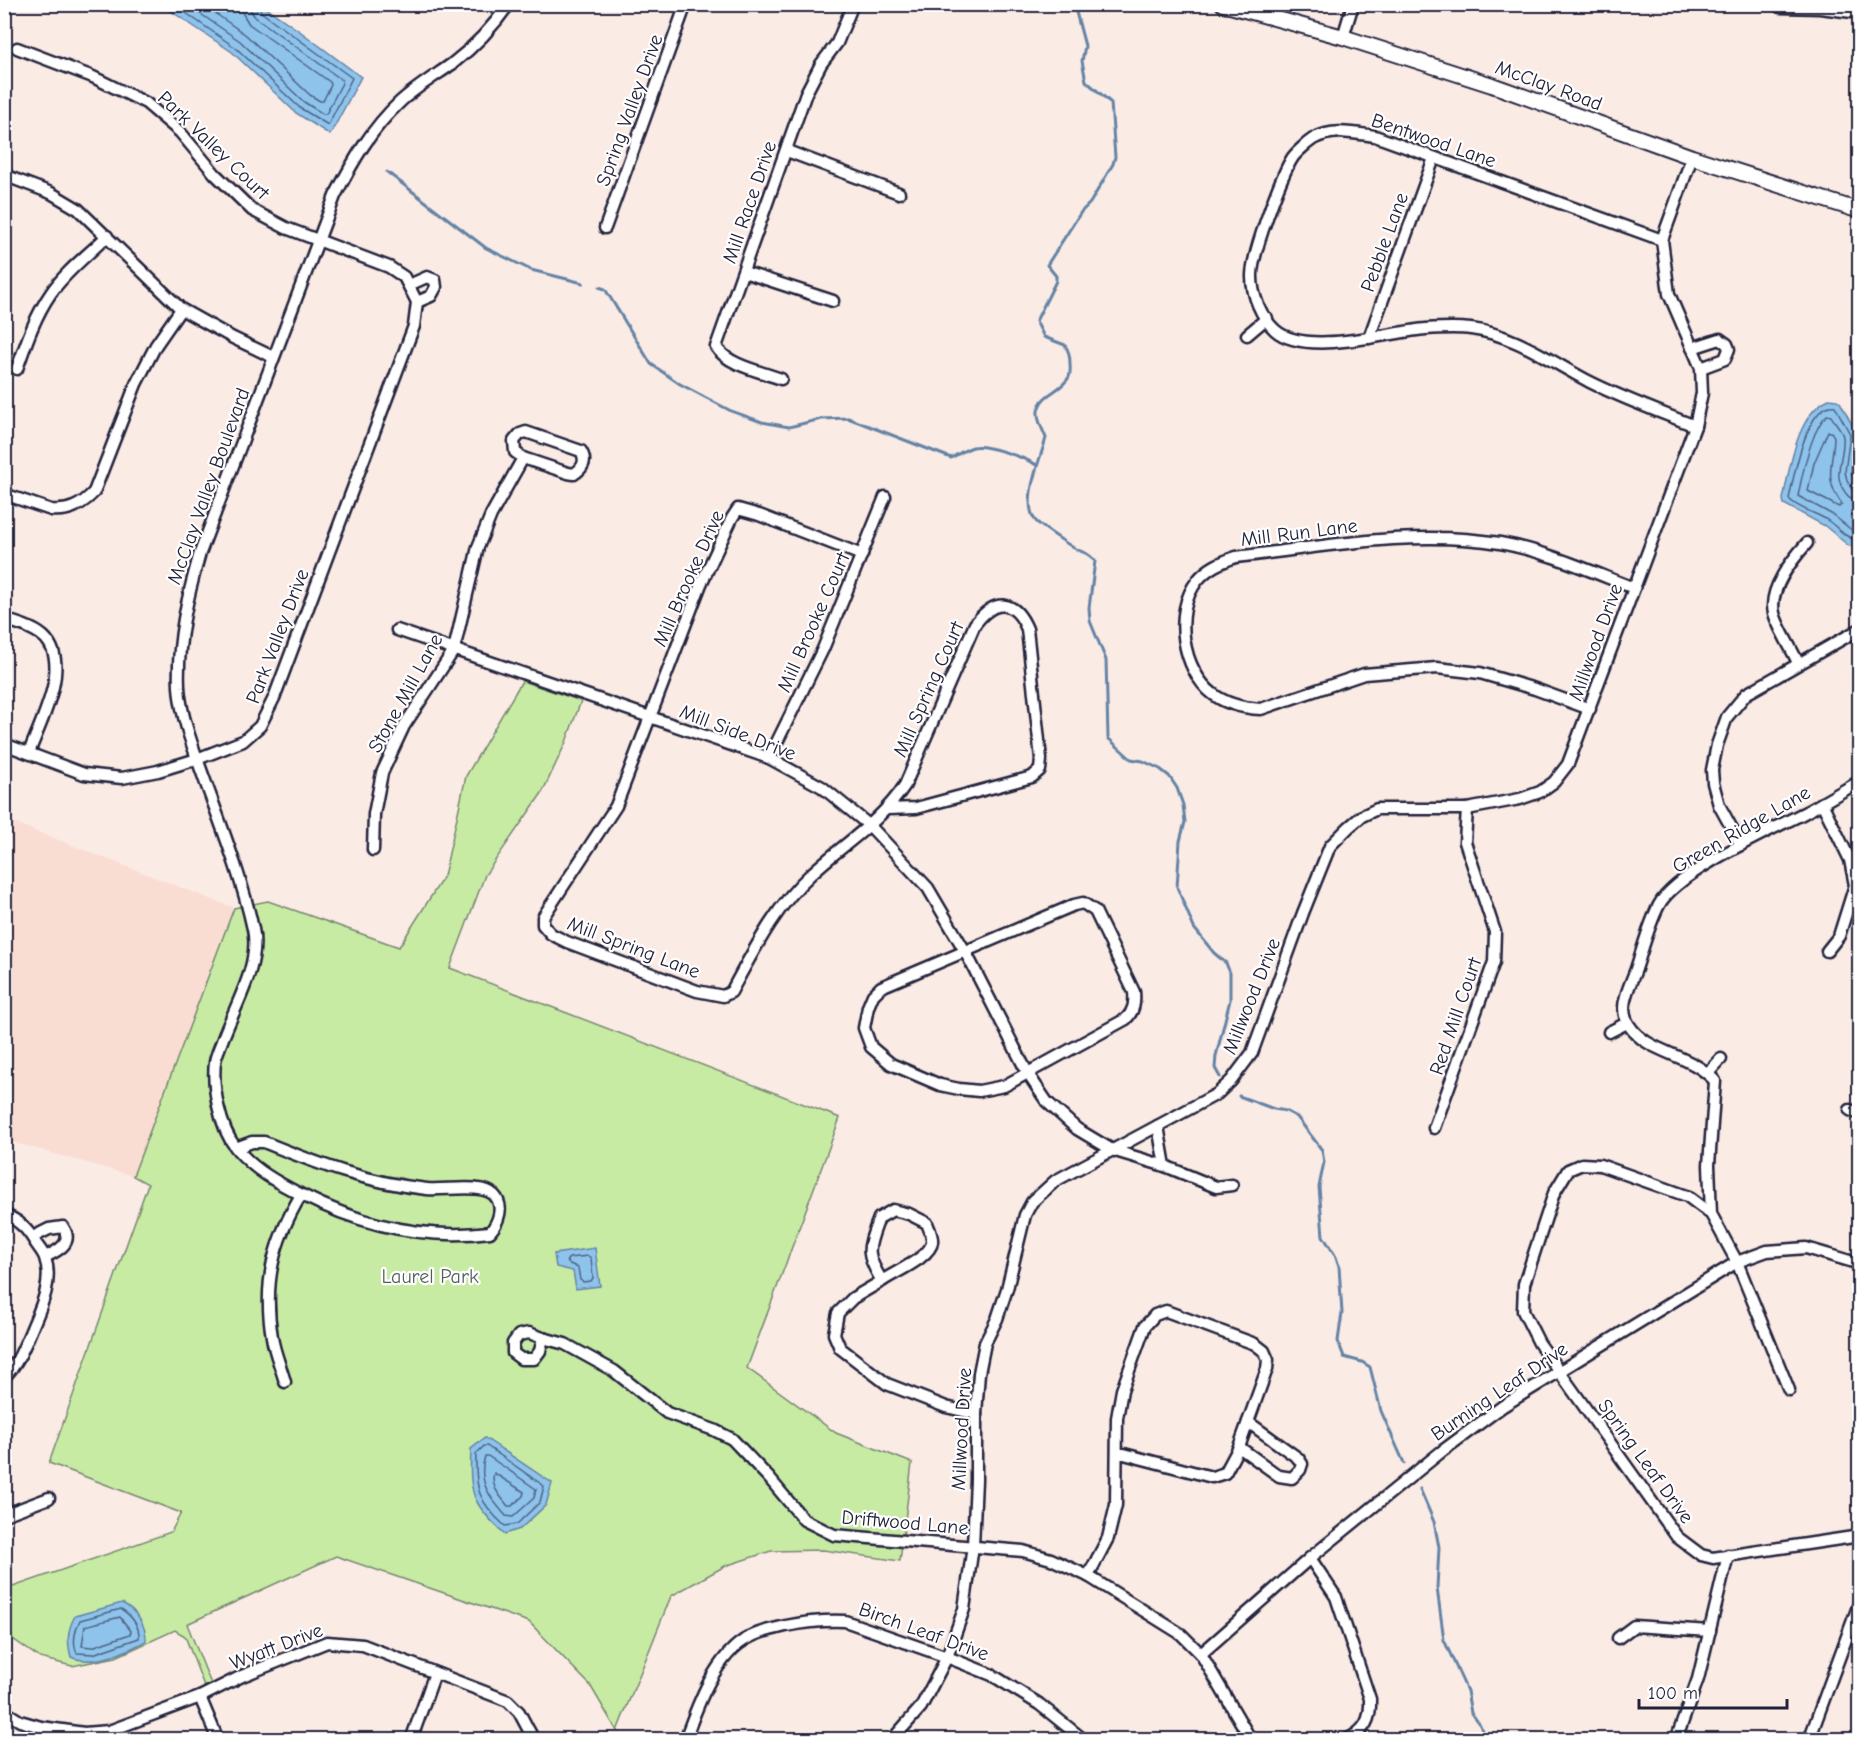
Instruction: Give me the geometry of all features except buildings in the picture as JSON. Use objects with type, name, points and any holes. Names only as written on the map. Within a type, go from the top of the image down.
[{"type":"main road","name":"McClay Road","points":[[1223,4],[1344,37],[1492,85],[1692,157],[1860,211]]},
{"type":"street","name":"McClay Valley Boulevard","points":[[236,1148],[225,1128],[217,1105],[215,1061],[253,963],[254,932],[245,896],[197,759],[179,689],[180,642],[187,597],[200,553],[273,357],[335,196],[356,154],[400,101],[475,45],[496,23],[509,4]]},
{"type":"street","name":"Spring Valley Drive","points":[[605,228],[686,4]]},
{"type":"street","name":"Mill Race Drive","points":[[781,379],[731,361],[716,347],[811,81],[837,44],[853,4]]},
{"type":"street","points":[[1344,37],[1353,4]]},
{"type":"street","points":[[1779,7],[1820,8],[1860,13]]},
{"type":"street","name":"Park Valley Court","points":[[17,48],[93,77],[146,103],[180,132],[215,174],[252,210],[286,228],[319,241]]},
{"type":"street","name":"Bentwood Lane","points":[[1662,240],[1374,136],[1342,130],[1312,139],[1293,156],[1281,180],[1266,222],[1251,274],[1258,305],[1275,330],[1283,335],[1307,342],[1329,342],[1425,329],[1471,329],[1506,338],[1592,383],[1695,426]]},
{"type":"street","points":[[786,151],[899,193]]},
{"type":"street","name":"Millwood Drive","points":[[892,1740],[921,1707],[947,1657],[964,1609],[973,1546],[979,1373],[985,1343],[997,1318],[1007,1288],[1024,1215],[1032,1202],[1055,1181],[1218,1094],[1231,1081],[1252,1053],[1330,846],[1349,826],[1362,816],[1377,810],[1467,808],[1520,798],[1540,792],[1554,782],[1568,764],[1695,426],[1702,393],[1701,368],[1669,294],[1662,240],[1692,157]]},
{"type":"street","name":"Pebble Lane","points":[[1369,338],[1434,158]]},
{"type":"street","points":[[4,175],[65,200],[107,236],[181,309],[273,357]]},
{"type":"street","points":[[16,369],[28,336],[52,291],[107,236]]},
{"type":"street","points":[[319,241],[389,267],[404,277],[417,302],[430,296],[436,287],[432,277],[409,285]]},
{"type":"street","points":[[744,272],[833,302]]},
{"type":"street","name":"Park Valley Drive","points":[[4,744],[84,774],[122,778],[158,771],[197,759],[243,741],[260,726],[268,713],[414,326],[417,302]]},
{"type":"street","points":[[4,494],[59,511],[85,502],[94,492],[136,384],[156,345],[181,309]]},
{"type":"street","points":[[1247,335],[1267,318]]},
{"type":"street","points":[[1692,348],[1720,339],[1727,344],[1729,349],[1725,359],[1701,368]]},
{"type":"street","points":[[526,432],[581,451],[584,460],[580,469],[574,474],[523,458],[515,452],[514,441],[520,434],[526,432]]},
{"type":"street","name":"Stone Mill Lane","points":[[373,850],[374,814],[382,773],[404,726],[454,650],[478,547],[491,515],[523,458]]},
{"type":"street","name":"Mill Brooke Court","points":[[769,758],[823,649],[885,497]]},
{"type":"street","name":"Mill Brooke Drive","points":[[649,717],[701,584],[738,509],[862,555]]},
{"type":"street","name":"Mill Run Lane","points":[[1590,709],[1535,689],[1480,673],[1437,668],[1364,674],[1261,709],[1245,708],[1228,703],[1213,694],[1195,675],[1187,656],[1184,612],[1197,581],[1214,565],[1236,557],[1397,539],[1450,538],[1500,543],[1559,558],[1634,588]]},
{"type":"street","points":[[1798,663],[1774,613],[1774,597],[1788,565],[1807,543]]},
{"type":"street","name":"Mill Spring Court","points":[[870,826],[888,808],[905,785],[975,624],[987,610],[993,607],[1005,605],[1012,608],[1019,613],[1027,629],[1041,759],[1040,770],[1032,777],[916,808],[888,808]]},
{"type":"street","points":[[4,619],[36,631],[45,638],[52,647],[57,665],[55,682],[29,753]]},
{"type":"street","points":[[1741,845],[1719,805],[1713,783],[1712,770],[1727,717],[1746,694],[1860,629]]},
{"type":"street","name":"Mill Side Drive","points":[[397,630],[769,758],[822,787],[870,826],[928,888],[965,951],[1028,1074],[1047,1102],[1077,1129],[1112,1150],[1165,1166],[1216,1187],[1232,1185]]},
{"type":"street","name":"Mill Spring Lane","points":[[649,717],[616,806],[543,917],[543,925],[551,934],[697,991],[723,996],[731,992],[759,941],[792,894],[811,874],[870,826]]},
{"type":"street","name":"Green Ridge Lane","points":[[1627,1023],[1623,1004],[1660,904],[1678,882],[1860,781]]},
{"type":"street","points":[[1822,803],[1850,860],[1855,885],[1839,936],[1827,951]]},
{"type":"street","name":"Red Mill Court","points":[[1434,1128],[1494,962],[1496,932],[1465,842],[1467,808]]},
{"type":"street","points":[[1083,903],[1095,911],[1134,992],[1135,1005],[1131,1014],[1028,1074],[1004,1086],[979,1091],[940,1085],[891,1064],[871,1047],[864,1028],[868,1007],[873,995],[881,987],[1083,903]]},
{"type":"street","points":[[1609,1032],[1627,1023],[1636,1035],[1694,1063],[1715,1081],[1710,1182],[1711,1214],[1737,1262],[1789,1390]]},
{"type":"street","points":[[1708,1073],[1721,1059]]},
{"type":"street","points":[[1158,1126],[1165,1166]]},
{"type":"street","points":[[252,1142],[264,1142],[374,1181],[433,1190],[483,1189],[495,1196],[499,1203],[499,1214],[497,1224],[490,1232],[469,1234],[420,1232],[389,1229],[363,1221],[301,1195],[269,1178],[236,1148],[252,1142]]},
{"type":"street","name":"Spring Leaf Drive","points":[[1711,1214],[1690,1198],[1600,1165],[1582,1164],[1568,1170],[1554,1193],[1524,1284],[1523,1311],[1539,1343],[1677,1537],[1701,1555],[1713,1558],[1860,1536]]},
{"type":"street","points":[[1690,1198],[1710,1182]]},
{"type":"street","points":[[285,1382],[272,1338],[267,1293],[271,1266],[292,1210],[301,1195]]},
{"type":"street","points":[[882,1281],[868,1253],[879,1218],[893,1210],[909,1214],[927,1223],[932,1242],[930,1250],[922,1258],[853,1298],[838,1313],[834,1334],[840,1348],[887,1384],[935,1403],[976,1414]]},
{"type":"street","points":[[4,1215],[28,1230],[45,1257],[46,1286],[42,1305],[24,1346],[12,1370],[4,1377]]},
{"type":"street","points":[[33,1238],[63,1227],[67,1233],[67,1241],[64,1245],[45,1257]]},
{"type":"street","name":"Burning Leaf Drive","points":[[1201,1654],[1310,1558],[1441,1452],[1503,1406],[1558,1370],[1737,1262],[1767,1251],[1806,1248],[1860,1264]]},
{"type":"street","points":[[1088,1575],[1108,1538],[1116,1505],[1117,1418],[1122,1389],[1144,1326],[1155,1315],[1166,1311],[1255,1344],[1264,1351],[1268,1360],[1267,1369],[1239,1447],[1225,1473],[1212,1477],[1168,1464],[1117,1454]]},
{"type":"street","name":"Driftwood Lane","points":[[543,1338],[565,1344],[614,1371],[667,1413],[732,1439],[808,1523],[834,1535],[1034,1553],[1088,1575],[1181,1634],[1201,1654],[1251,1740]]},
{"type":"street","points":[[1239,1447],[1279,1476],[1292,1479],[1300,1470],[1302,1464],[1298,1458],[1248,1422]]},
{"type":"street","points":[[4,1515],[49,1498]]},
{"type":"street","points":[[1676,1740],[1698,1679],[1728,1555]]},
{"type":"street","points":[[1310,1558],[1336,1597],[1371,1699],[1369,1720],[1365,1727],[1346,1740]]},
{"type":"street","points":[[1809,1740],[1860,1601]]},
{"type":"street","name":"Birch Leaf Drive","points":[[685,1740],[710,1679],[727,1656],[749,1637],[772,1629],[812,1621],[845,1622],[992,1675],[1039,1704],[1084,1740]]},
{"type":"street","points":[[1618,1638],[1634,1626],[1710,1631]]},
{"type":"street","name":"Wyatt Drive","points":[[7,1716],[41,1727],[84,1733],[109,1731],[200,1697],[242,1676],[327,1642],[363,1645],[508,1701],[519,1712],[534,1740]]},
{"type":"street","points":[[411,1740],[435,1673]]},
{"type":"street","points":[[200,1697],[219,1740]]},
{"type":"shaded area","points":[[4,819],[234,908],[133,1176],[5,1140]]},
{"type":"green space","name":"Laurel Park","points":[[522,681],[581,701],[566,742],[542,793],[485,875],[450,968],[840,1118],[747,1368],[836,1433],[912,1463],[900,1561],[823,1550],[771,1551],[725,1566],[671,1596],[617,1731],[590,1685],[529,1622],[336,1556],[187,1624],[211,1684],[204,1686],[185,1636],[175,1630],[116,1657],[72,1666],[40,1658],[13,1639],[5,1621],[4,1590],[171,1532],[181,1513],[49,1463],[148,1184],[133,1176],[234,908],[268,901],[399,947],[444,876],[466,776]]},
{"type":"water","points":[[162,5],[257,5],[265,7],[361,77],[330,135],[296,113],[232,52]]},
{"type":"water","points":[[1829,399],[1840,402],[1856,432],[1851,472],[1859,491],[1859,545],[1849,546],[1825,526],[1784,504],[1783,499],[1792,457],[1802,428],[1818,406]]},
{"type":"water","points":[[595,1248],[600,1286],[576,1289],[573,1271],[556,1267],[554,1254]]},
{"type":"water","points":[[485,1438],[552,1483],[546,1505],[520,1529],[505,1534],[485,1514],[472,1487],[471,1449]]},
{"type":"water","points":[[122,1603],[139,1619],[146,1635],[146,1641],[110,1657],[80,1660],[71,1657],[68,1636],[75,1616]]},
{"type":"waterway","points":[[1063,4],[1076,12],[1085,46],[1082,61],[1086,81],[1111,103],[1115,157],[1090,203],[1081,212],[1047,265],[1056,276],[1056,281],[1036,321],[1044,337],[1065,345],[1069,355],[1070,372],[1065,382],[1043,400],[1038,411],[1039,422],[1046,438],[1031,491],[1031,512],[1041,526],[1095,561],[1089,608],[1090,621],[1106,660],[1108,738],[1131,759],[1143,761],[1169,776],[1177,788],[1183,805],[1185,822],[1180,841],[1177,887],[1194,928],[1214,953],[1226,963],[1230,973],[1230,1000],[1216,1056],[1215,1068],[1220,1077]]},
{"type":"waterway","points":[[387,172],[486,248],[531,270],[583,283]]},
{"type":"waterway","points":[[599,287],[605,289],[651,364],[680,384],[731,411],[762,422],[789,427],[821,419],[848,418],[951,458],[973,447],[979,447],[1006,452],[1038,466]]},
{"type":"waterway","points":[[1239,1096],[1286,1111],[1297,1117],[1322,1150],[1324,1162],[1319,1187],[1323,1236],[1339,1266],[1342,1313],[1338,1341],[1344,1357],[1370,1367],[1381,1411],[1404,1463]]},
{"type":"waterway","points":[[1420,1489],[1434,1522],[1439,1547],[1437,1588],[1444,1640],[1467,1691],[1471,1713],[1480,1725],[1486,1740]]}]
